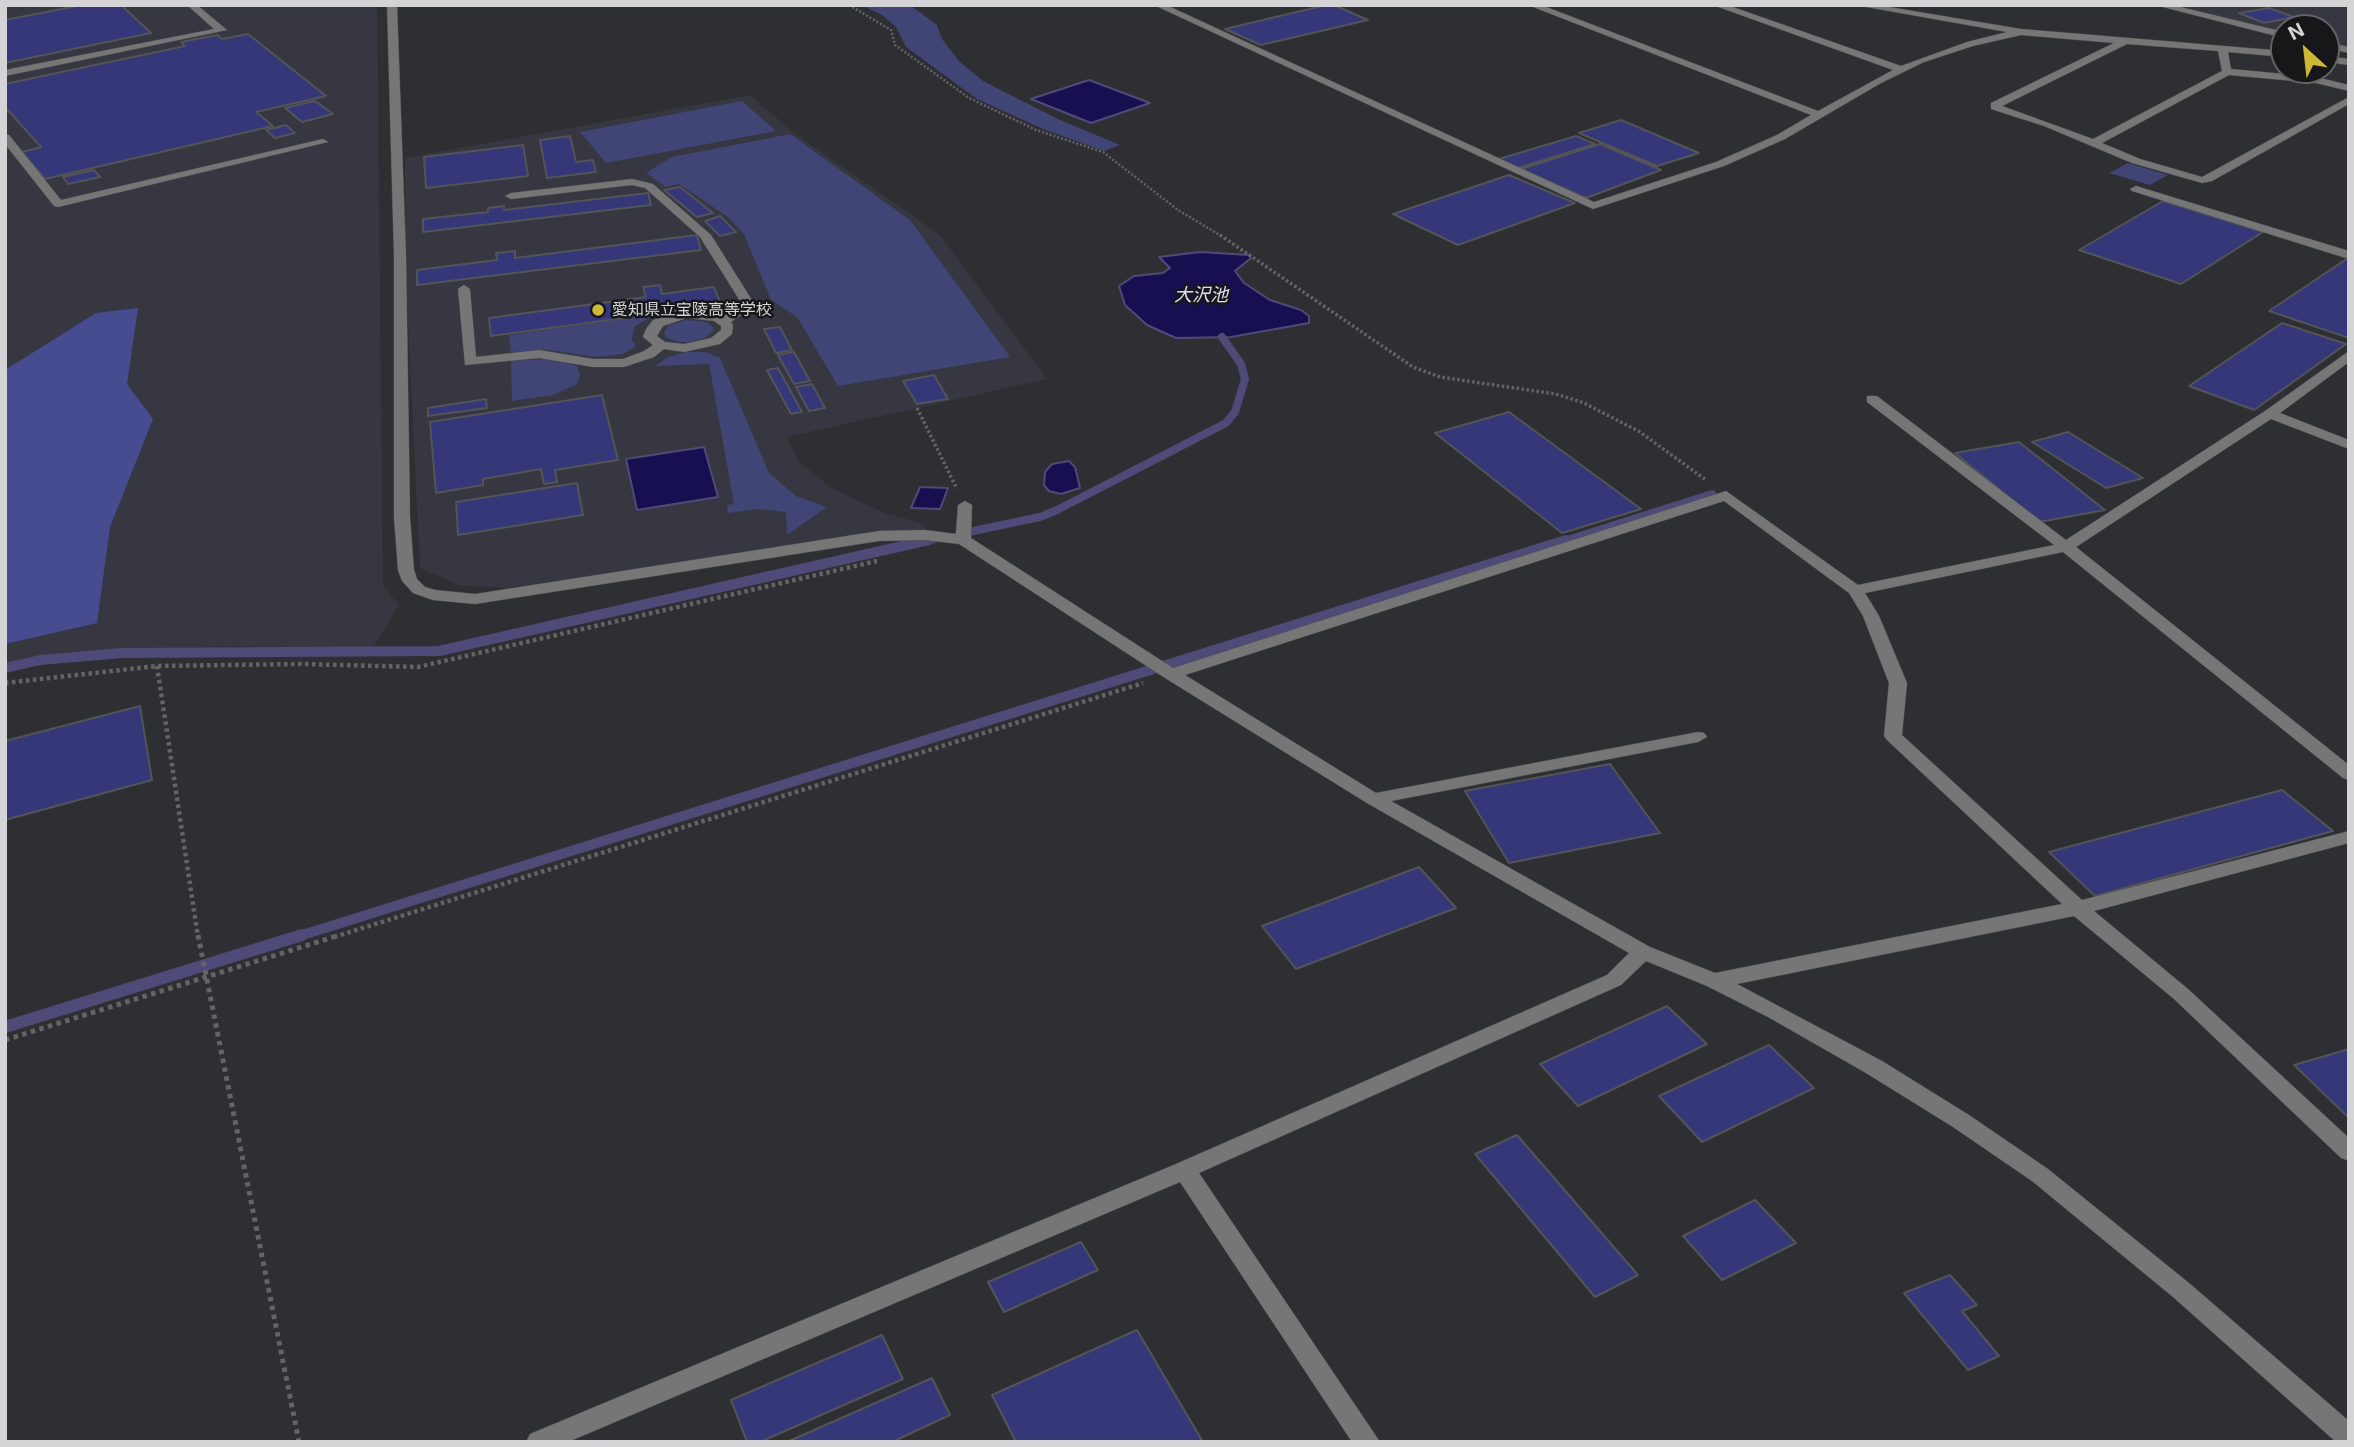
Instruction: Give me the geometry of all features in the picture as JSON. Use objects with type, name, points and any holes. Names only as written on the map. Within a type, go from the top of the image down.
[{"type":"street","points":[[5,73],[222,30],[191,5]]},
{"type":"street","points":[[393,5],[400,256],[402,517],[406,570],[410,581],[419,590],[433,596],[475,599],[879,536],[925,535],[963,540],[998,560],[1171,674],[1373,799],[1643,952],[1714,981],[1874,1067],[1961,1121],[2040,1175],[2181,1290],[2349,1437]]},
{"type":"street","points":[[1158,5],[1593,206],[1720,164],[1781,137],[1900,69],[1970,44],[2021,32]]},
{"type":"street","points":[[1532,5],[1820,115]]},
{"type":"street","points":[[1717,5],[1900,69]]},
{"type":"street","points":[[1860,5],[2021,32],[2270,53]]},
{"type":"street","points":[[2159,5],[2270,32]]},
{"type":"street","points":[[2123,42],[1995,105],[2000,110],[2048,124],[2136,161],[2195,178],[2208,179],[2349,100]]},
{"type":"street","points":[[2222,49],[2227,72]]},
{"type":"street","points":[[2093,143],[2227,72],[2316,80],[2349,89]]},
{"type":"street","points":[[5,137],[58,204],[323,142]]},
{"type":"street","points":[[511,196],[632,182],[649,186],[705,235],[749,305],[724,321],[695,314],[666,319],[650,332],[653,341],[661,345],[684,348],[715,341],[727,331],[724,321]]},
{"type":"street","points":[[2136,189],[2349,255]]},
{"type":"street","points":[[464,289],[470,362],[539,354],[593,363],[624,363],[649,354],[661,345]]},
{"type":"street","points":[[1855,590],[2066,548],[2270,414],[2349,355]]},
{"type":"street","points":[[1872,399],[2066,548],[2349,774]]},
{"type":"street","points":[[2270,414],[2349,445]]},
{"type":"street","points":[[1171,674],[1726,495],[1855,590],[1871,615],[1898,683],[1893,736],[2078,908],[2181,995],[2349,1152]]},
{"type":"street","points":[[963,540],[965,505]]},
{"type":"street","points":[[1373,799],[1698,737]]},
{"type":"street","points":[[1714,981],[2078,908],[2349,836]]},
{"type":"street","points":[[539,1442],[1184,1170],[1614,981],[1643,952]]},
{"type":"street","points":[[1184,1170],[1367,1442]]},
{"type":"path","points":[[849,5],[891,30],[895,44],[969,98],[1036,130],[1103,152],[1178,210],[1206,226],[1413,367],[1440,377],[1556,394],[1584,403],[1640,432],[1726,495]]},
{"type":"path","points":[[917,408],[965,505]]},
{"type":"path","points":[[5,683],[157,666],[302,664],[418,667],[883,559]]},
{"type":"path","points":[[157,666],[204,978],[299,1442]]},
{"type":"path","points":[[5,1040],[1171,674]]},
{"type":"shaded area","points":[[5,5],[377,5],[383,586],[399,605],[373,648],[222,646],[58,653],[5,665]]},
{"type":"shaded area","points":[[861,5],[910,5],[937,25],[942,39],[959,61],[983,81],[1060,120],[1120,145],[1104,151],[1043,129],[977,99],[906,47],[896,27],[882,15]]},
{"type":"shaded area","points":[[2161,5],[2349,5],[2349,50],[2340,48],[2340,14],[2270,14],[2270,32]]},
{"type":"shaded area","points":[[750,95],[794,133],[940,235],[1047,379],[787,437],[798,461],[833,489],[885,513],[921,523],[926,529],[505,588],[458,585],[420,568],[406,282],[405,158]]},
{"type":"shaded area","points":[[742,101],[776,131],[606,163],[580,132]]},
{"type":"shaded area","points":[[790,134],[910,220],[1010,357],[838,386],[797,317],[771,300],[744,234],[728,217],[679,184],[666,187],[646,173],[672,157]]},
{"type":"shaded area","points":[[2128,163],[2168,175],[2150,185],[2109,173]]},
{"type":"shaded area","points":[[138,308],[127,384],[153,419],[110,527],[97,623],[5,644],[5,370],[96,313]]},
{"type":"shaded area","points":[[653,315],[634,327],[632,340],[636,346],[623,354],[597,357],[548,350],[511,352],[509,335]]},
{"type":"shaded area","points":[[687,320],[707,322],[713,327],[713,331],[692,342],[679,342],[666,337],[664,332],[669,325]]},
{"type":"shaded area","points":[[686,352],[705,352],[720,358],[769,473],[796,496],[827,507],[787,535],[786,512],[758,509],[728,513],[727,505],[734,504],[709,364],[655,366],[668,357]]},
{"type":"shaded area","points":[[550,359],[577,366],[580,374],[577,384],[553,395],[512,401],[511,360]]},
{"type":"water","points":[[1089,80],[1150,103],[1091,123],[1031,99]]},
{"type":"water","name":"大沢池","points":[[1200,252],[1249,255],[1251,258],[1235,271],[1244,283],[1270,300],[1301,310],[1309,316],[1309,323],[1231,337],[1176,338],[1147,325],[1125,305],[1119,286],[1134,276],[1163,273],[1170,268],[1159,257]]},
{"type":"water","points":[[704,447],[718,497],[637,510],[626,459]]},
{"type":"water","points":[[1069,461],[1075,467],[1080,488],[1061,494],[1049,491],[1044,485],[1045,472],[1052,464]]},
{"type":"water","points":[[920,487],[948,488],[940,509],[911,508]]},
{"type":"building","points":[[82,5],[121,5],[151,33],[5,63],[5,20]]},
{"type":"building","points":[[1334,5],[1368,20],[1261,45],[1225,29]]},
{"type":"building","points":[[2269,8],[2286,14],[2270,14],[2270,22],[2264,23],[2239,13]]},
{"type":"building","points":[[248,34],[326,96],[256,112],[273,126],[45,179],[22,152],[41,147],[5,107],[5,84],[185,46],[181,42],[218,35],[222,39]]},
{"type":"building","points":[[315,101],[333,114],[302,122],[285,108]]},
{"type":"building","points":[[1621,120],[1699,153],[1657,166],[1579,133]]},
{"type":"building","points":[[286,125],[295,133],[275,138],[266,130]]},
{"type":"building","points":[[570,136],[576,162],[593,160],[596,172],[547,178],[540,140]]},
{"type":"building","points":[[1576,136],[1595,144],[1518,168],[1499,159]]},
{"type":"building","points":[[1600,144],[1661,170],[1586,198],[1521,169]]},
{"type":"building","points":[[523,145],[528,176],[426,188],[424,157]]},
{"type":"building","points":[[94,170],[100,177],[68,184],[63,177]]},
{"type":"building","points":[[1509,175],[1575,203],[1458,245],[1393,214]]},
{"type":"building","points":[[680,187],[713,213],[697,217],[664,190]]},
{"type":"building","points":[[648,193],[651,205],[423,232],[423,219],[488,212],[488,208],[504,206],[504,210]]},
{"type":"building","points":[[2163,201],[2263,232],[2181,284],[2079,250]]},
{"type":"building","points":[[720,216],[736,232],[720,236],[705,221]]},
{"type":"building","points":[[697,235],[701,250],[417,285],[417,270],[497,260],[496,253],[515,251],[515,258]]},
{"type":"building","points":[[2348,258],[2349,338],[2269,311]]},
{"type":"building","points":[[660,285],[662,294],[714,287],[721,305],[491,336],[489,318],[646,297],[643,287]]},
{"type":"building","points":[[2282,323],[2346,344],[2254,410],[2189,386]]},
{"type":"building","points":[[780,327],[792,350],[776,353],[764,329]]},
{"type":"building","points":[[794,352],[810,381],[794,384],[778,355]]},
{"type":"building","points":[[778,368],[802,412],[791,414],[767,370]]},
{"type":"building","points":[[934,375],[948,399],[917,404],[903,381]]},
{"type":"building","points":[[812,384],[825,408],[809,411],[796,387]]},
{"type":"building","points":[[602,395],[618,460],[555,470],[557,482],[544,484],[541,469],[483,479],[483,485],[436,493],[430,422]]},
{"type":"building","points":[[486,399],[487,408],[428,416],[428,408]]},
{"type":"building","points":[[1509,412],[1641,509],[1562,533],[1435,433]]},
{"type":"building","points":[[2068,432],[2143,478],[2106,488],[2032,442]]},
{"type":"building","points":[[2019,442],[2105,510],[2039,522],[1955,453]]},
{"type":"building","points":[[577,483],[583,515],[458,535],[456,502]]},
{"type":"building","points":[[140,706],[152,780],[5,820],[5,741]]},
{"type":"building","points":[[1610,764],[1660,833],[1509,863],[1465,791]]},
{"type":"building","points":[[2282,790],[2333,831],[2095,896],[2049,852]]},
{"type":"building","points":[[1419,867],[1456,908],[1296,969],[1262,926]]},
{"type":"building","points":[[1667,1006],[1707,1044],[1578,1106],[1540,1064]]},
{"type":"building","points":[[1769,1045],[1814,1088],[1702,1142],[1659,1096]]},
{"type":"building","points":[[2349,1049],[2349,1118],[2294,1065]]},
{"type":"building","points":[[1517,1135],[1638,1275],[1595,1297],[1475,1154]]},
{"type":"building","points":[[1755,1200],[1796,1243],[1722,1280],[1683,1236]]},
{"type":"building","points":[[1081,1242],[1098,1270],[1004,1312],[988,1282]]},
{"type":"building","points":[[1950,1275],[1977,1305],[1962,1311],[1999,1356],[1968,1370],[1904,1293]]},
{"type":"building","points":[[1137,1330],[1203,1442],[1016,1442],[992,1395]]},
{"type":"building","points":[[882,1335],[903,1379],[760,1442],[747,1442],[731,1400]]},
{"type":"building","points":[[932,1378],[950,1415],[892,1442],[787,1442]]},
{"type":"waterway","points":[[959,534],[1040,517],[1057,510],[1226,423],[1235,412],[1245,379],[1241,364],[1222,337]]},
{"type":"waterway","points":[[1561,542],[1712,494]]},
{"type":"waterway","points":[[921,542],[938,538]]},
{"type":"waterway","points":[[5,668],[40,660],[122,653],[439,651],[929,540]]},
{"type":"waterway","points":[[296,937],[1566,540]]},
{"type":"waterway","points":[[5,1027],[302,935]]},
{"type":"place","name":"愛知県立宝陵高等学校","points":[[598,310]]}]
